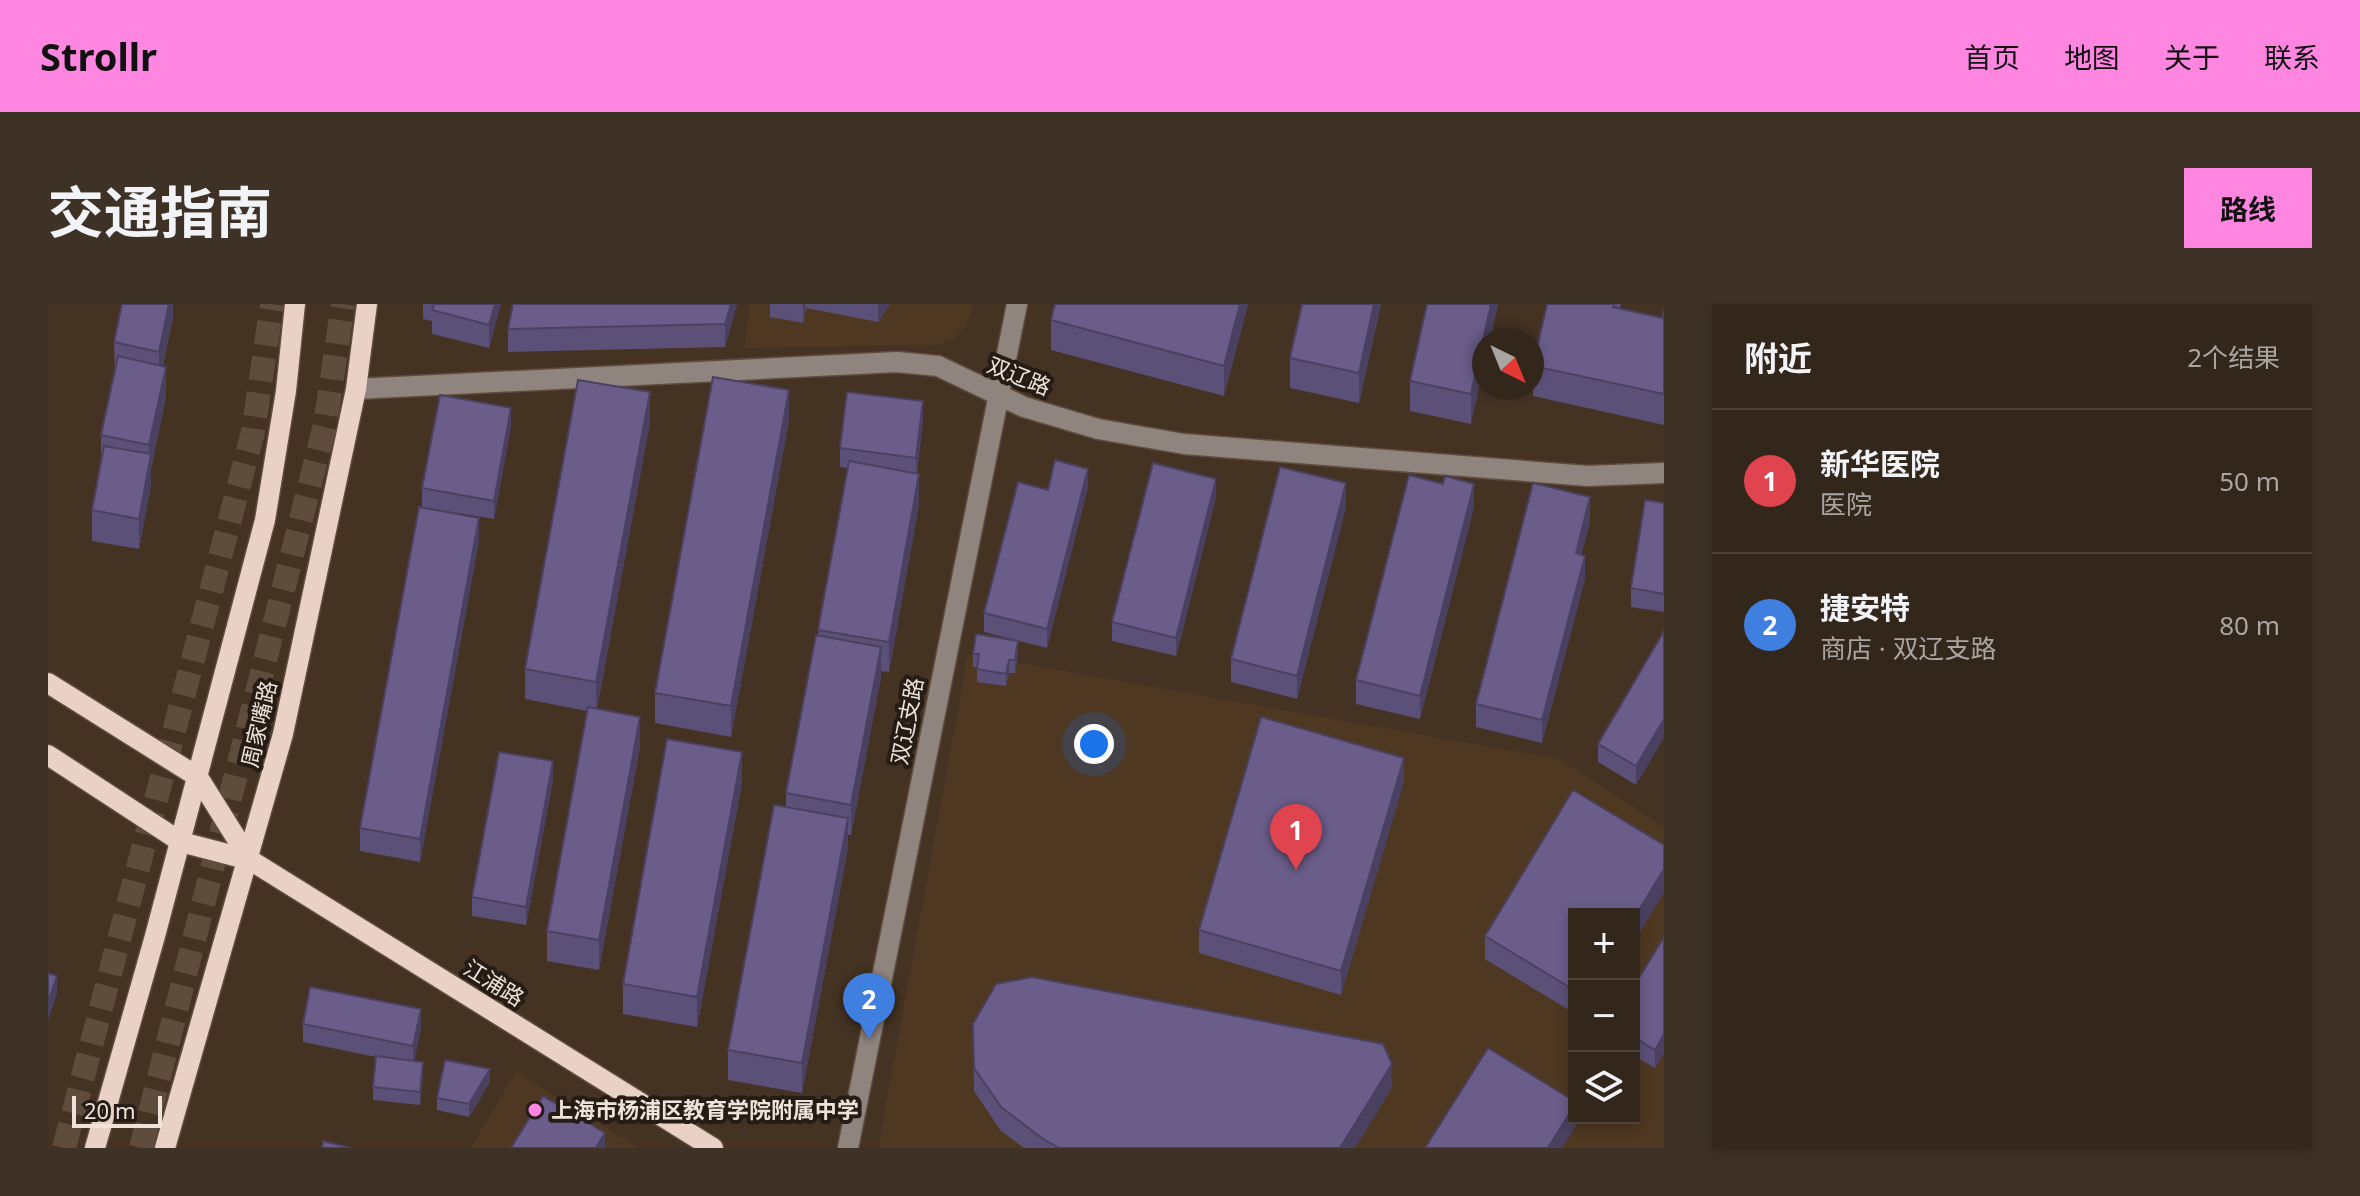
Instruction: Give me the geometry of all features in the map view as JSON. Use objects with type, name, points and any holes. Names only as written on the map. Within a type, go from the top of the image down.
[{"type":"main road","name":"周家嘴路","points":[[95,1148],[181,842],[265,520],[286,391],[295,304]]},
{"type":"main road","name":"周家嘴路","points":[[165,1148],[250,860],[283,734],[356,389],[367,304]]},
{"type":"main road","name":"江浦路","points":[[48,683],[198,777],[250,860]]},
{"type":"main road","name":"江浦路","points":[[48,755],[181,842],[250,860],[713,1148]]},
{"type":"street","name":"双辽支路","points":[[848,1148],[996,395],[1017,304]]},
{"type":"street","name":"双辽路","points":[[356,389],[897,362],[938,366],[1024,407],[1098,429],[1184,444],[1588,476],[1664,473]]},
{"type":"shaded area","points":[[750,304],[973,304],[966,326],[953,340],[935,345],[744,348]]},
{"type":"shaded area","points":[[968,654],[1559,759],[1664,827],[1664,1148],[878,1148]]},
{"type":"shaded area","name":"上海市杨浦区教育学院附属中学","points":[[516,1072],[639,1148],[470,1148]]},
{"type":"building","points":[[122,304],[169,304],[159,352],[114,342]]},
{"type":"building","points":[[434,304],[495,304],[489,325],[432,310]]},
{"type":"building","points":[[513,304],[731,304],[725,324],[508,329]]},
{"type":"building","points":[[1055,304],[1240,304],[1224,366],[1051,320]]},
{"type":"building","points":[[1302,304],[1374,304],[1359,373],[1290,358]]},
{"type":"building","points":[[1427,304],[1491,304],[1486,328],[1472,328],[1471,394],[1410,381]]},
{"type":"building","points":[[1547,304],[1614,304],[1613,307],[1662,318],[1664,310],[1664,394],[1544,368],[1544,328],[1542,328]]},
{"type":"building","points":[[118,356],[166,367],[149,445],[101,435]]},
{"type":"building","points":[[713,377],[789,390],[731,706],[655,693]]},
{"type":"building","points":[[578,380],[650,392],[596,682],[525,669]]},
{"type":"building","points":[[847,392],[923,401],[916,458],[840,448]]},
{"type":"building","points":[[440,395],[511,408],[494,501],[422,488]]},
{"type":"building","points":[[104,446],[151,454],[139,519],[92,510]]},
{"type":"building","points":[[1055,460],[1088,469],[1047,629],[984,613],[1018,482],[1048,490]]},
{"type":"building","points":[[849,461],[919,474],[889,642],[818,630]]},
{"type":"building","points":[[1153,463],[1216,479],[1176,638],[1112,622]]},
{"type":"building","points":[[1280,467],[1346,483],[1297,676],[1231,659]]},
{"type":"building","points":[[1409,475],[1443,484],[1445,476],[1474,484],[1420,696],[1356,680]]},
{"type":"building","points":[[1533,483],[1590,497],[1576,553],[1585,556],[1542,720],[1476,704]]},
{"type":"building","points":[[1645,500],[1664,503],[1664,594],[1631,588]]},
{"type":"building","points":[[419,507],[479,518],[420,839],[360,828]]},
{"type":"building","points":[[1664,631],[1664,719],[1636,766],[1598,744]]},
{"type":"building","points":[[976,634],[1018,641],[1015,660],[1009,660],[1006,674],[977,669],[979,654],[973,654]]},
{"type":"building","points":[[816,635],[881,647],[851,805],[786,793]]},
{"type":"building","points":[[588,707],[640,717],[599,940],[547,931]]},
{"type":"building","points":[[1261,717],[1404,758],[1341,971],[1199,930]]},
{"type":"building","points":[[667,739],[742,752],[697,997],[623,984]]},
{"type":"building","points":[[499,752],[553,761],[526,907],[472,897]]},
{"type":"building","points":[[1573,790],[1664,845],[1664,869],[1640,908],[1568,908],[1568,986],[1485,936]]},
{"type":"building","points":[[774,805],[848,818],[802,1063],[728,1050]]},
{"type":"building","points":[[1664,937],[1664,1034],[1655,1050],[1640,1041],[1640,976]]},
{"type":"building","points":[[48,973],[57,976],[48,1002]]},
{"type":"building","points":[[1032,977],[1383,1044],[1392,1064],[1340,1148],[1059,1148],[1001,1107],[974,1068],[973,1024],[996,984]]},
{"type":"building","points":[[310,987],[421,1009],[413,1046],[303,1024]]},
{"type":"building","points":[[1488,1048],[1568,1097],[1568,1116],[1548,1148],[1425,1148]]},
{"type":"building","points":[[376,1056],[423,1062],[420,1092],[373,1087]]},
{"type":"building","points":[[445,1060],[490,1069],[469,1104],[437,1098]]},
{"type":"building","points":[[543,1096],[605,1133],[596,1148],[511,1148]]},
{"type":"building","points":[[323,1141],[351,1148],[322,1148]]},
{"type":"tunnel","points":[[64,1148],[253,432],[272,304]]},
{"type":"tunnel","points":[[141,1148],[325,425],[343,304]]},
{"type":"place","name":"新华医院","points":[[1296,870]]},
{"type":"place","name":"捷安特","points":[[869,1039]]},
{"type":"place","name":"上海市杨浦区教育学院附属中学","points":[[535,1110]]}]
